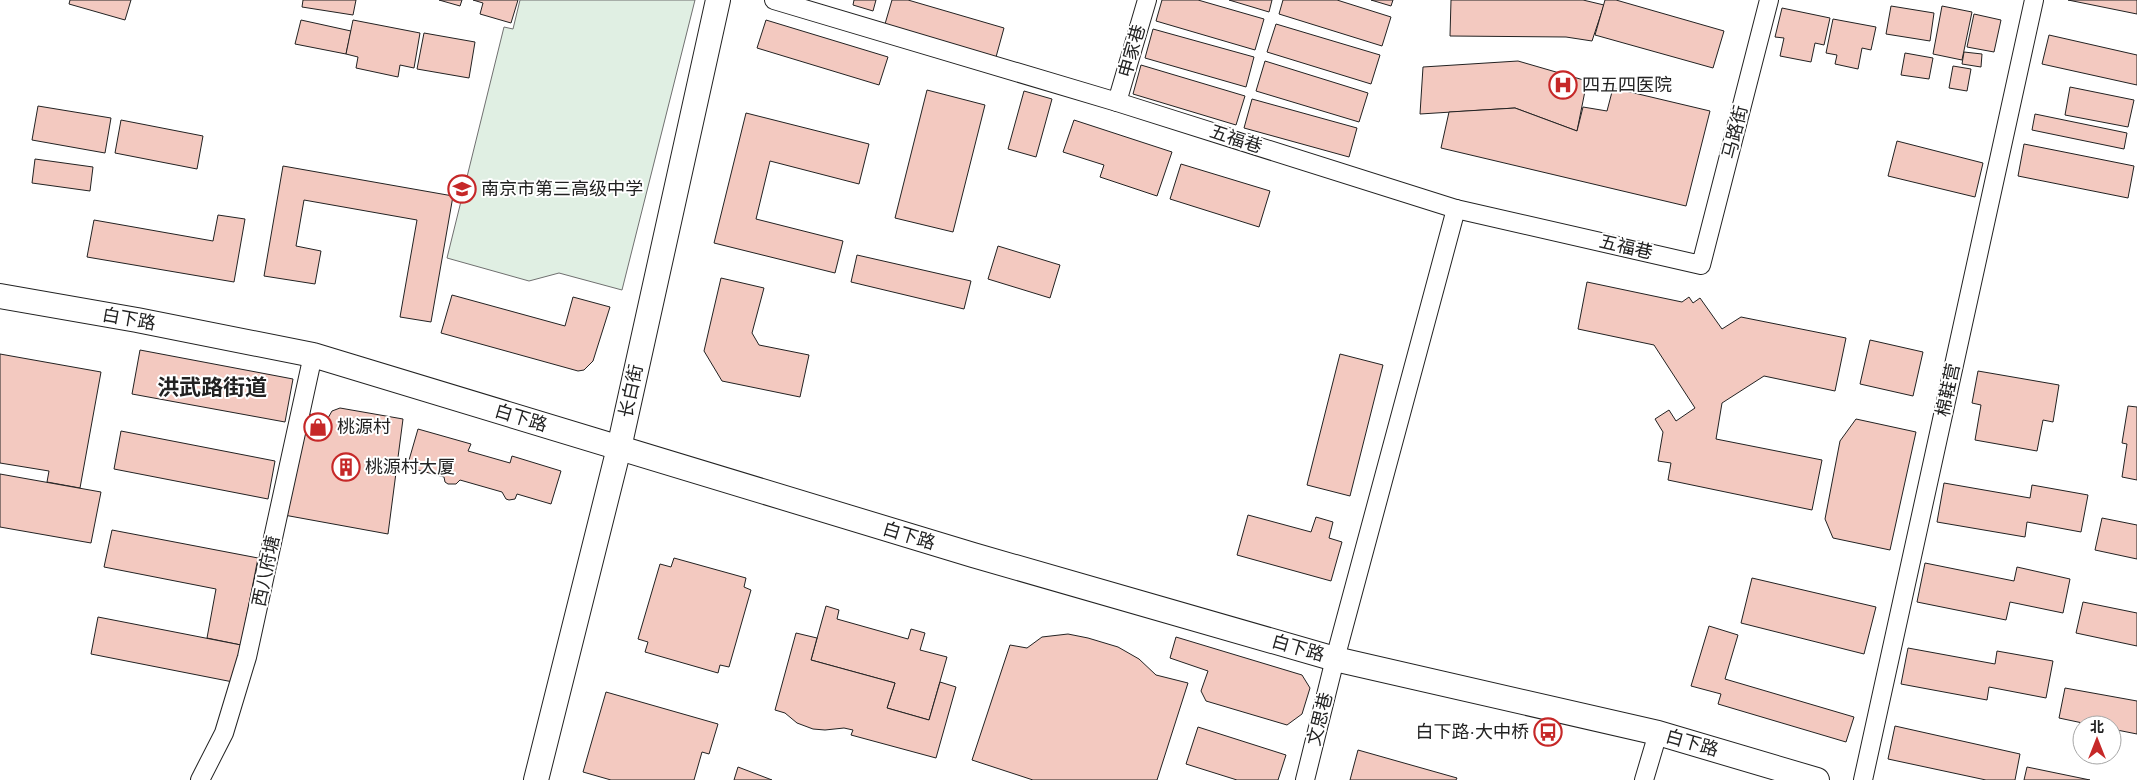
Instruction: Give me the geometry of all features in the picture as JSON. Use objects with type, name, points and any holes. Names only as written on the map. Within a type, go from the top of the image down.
[{"type":"main road","name":"长白街","points":[[536,780],[619,448],[718,0]]},
{"type":"main road","name":"白下路","points":[[0,296],[137,320],[313,355],[973,555],[1335,659],[1658,733],[1818,780]]},
{"type":"street","name":"五福巷","points":[[774,0],[1117,102],[1456,209],[1701,264]]},
{"type":"street","name":"申家巷","points":[[1117,102],[1147,0]]},
{"type":"street","name":"马路街","points":[[1701,264],[1769,0]]},
{"type":"street","name":"棉鞋营","points":[[1863,780],[2034,0]]},
{"type":"street","name":"文思巷","points":[[1305,780],[1335,659],[1456,209]]},
{"type":"street","name":"西八府塘","points":[[200,780],[224,733],[247,657],[313,355]]},
{"type":"street","points":[[1644,780],[1658,733]]},
{"type":"green space","points":[[520,0],[695,0],[622,290],[559,273],[529,281],[447,258],[504,27],[513,29]]},
{"type":"building","points":[[70,0],[131,0],[125,20],[69,4]]},
{"type":"building","points":[[303,0],[356,0],[353,15],[302,7]]},
{"type":"building","points":[[439,0],[462,0],[460,6]]},
{"type":"building","points":[[473,0],[518,0],[511,23],[480,14],[483,3]]},
{"type":"building","points":[[854,0],[876,0],[873,11],[853,5]]},
{"type":"building","points":[[892,0],[908,0],[1004,28],[996,57],[885,24]]},
{"type":"building","points":[[1162,0],[1198,0],[1264,19],[1255,50],[1156,21]]},
{"type":"building","points":[[1229,0],[1272,0],[1269,12]]},
{"type":"building","points":[[1283,0],[1337,0],[1391,17],[1382,46],[1279,14]]},
{"type":"building","points":[[1371,0],[1393,0],[1391,6]]},
{"type":"building","points":[[1451,0],[1583,0],[1604,5],[1592,41],[1566,37],[1450,36]]},
{"type":"building","points":[[1605,0],[1616,0],[1724,31],[1713,68],[1595,35]]},
{"type":"building","points":[[2068,0],[2137,0],[2137,14]]},
{"type":"building","points":[[1891,6],[1934,13],[1930,41],[1886,34]]},
{"type":"building","points":[[1942,6],[1972,12],[1962,60],[1933,54]]},
{"type":"building","points":[[1782,8],[1830,18],[1824,45],[1815,43],[1811,62],[1780,56],[1784,38],[1775,37]]},
{"type":"building","points":[[1974,14],[2001,20],[1994,52],[1967,47]]},
{"type":"building","points":[[1833,19],[1876,27],[1871,50],[1862,48],[1858,69],[1835,64],[1837,55],[1826,53]]},
{"type":"building","points":[[301,20],[351,31],[346,54],[295,44]]},
{"type":"building","points":[[353,20],[420,33],[414,68],[400,65],[398,77],[356,68],[358,57],[346,54]]},
{"type":"building","points":[[766,20],[888,57],[879,85],[757,48]]},
{"type":"building","points":[[1276,24],[1380,55],[1371,84],[1267,52]]},
{"type":"building","points":[[1153,29],[1254,57],[1246,87],[1145,58]]},
{"type":"building","points":[[424,33],[475,42],[469,78],[417,69]]},
{"type":"building","points":[[2049,35],[2137,55],[2137,85],[2042,64]]},
{"type":"building","points":[[1964,52],[1982,54],[1981,67],[1962,64]]},
{"type":"building","points":[[1905,53],[1933,58],[1929,79],[1901,75]]},
{"type":"building","points":[[1265,61],[1368,93],[1359,122],[1256,91]]},
{"type":"building","points":[[1518,61],[1587,81],[1577,131],[1515,108],[1420,114],[1423,67]]},
{"type":"building","points":[[1141,65],[1245,96],[1236,125],[1133,94]]},
{"type":"building","points":[[1953,66],[1971,69],[1967,91],[1949,88]]},
{"type":"building","points":[[2070,87],[2134,100],[2128,127],[2065,115]]},
{"type":"building","points":[[1613,88],[1710,111],[1686,206],[1441,148],[1449,112],[1515,108],[1577,131],[1583,107],[1607,111]]},
{"type":"building","points":[[927,90],[985,105],[953,232],[895,218]]},
{"type":"building","points":[[1024,91],[1052,99],[1036,157],[1008,149]]},
{"type":"building","points":[[1252,99],[1357,128],[1349,157],[1244,128]]},
{"type":"building","points":[[38,106],[111,118],[105,153],[32,140]]},
{"type":"building","points":[[746,113],[869,144],[859,184],[770,161],[756,219],[843,241],[835,273],[714,243]]},
{"type":"building","points":[[2035,114],[2127,133],[2124,149],[2032,130]]},
{"type":"building","points":[[121,120],[203,136],[197,169],[115,153]]},
{"type":"building","points":[[1074,120],[1172,152],[1157,196],[1100,177],[1104,165],[1063,152]]},
{"type":"building","points":[[1897,141],[1983,163],[1975,197],[1888,176]]},
{"type":"building","points":[[2024,144],[2134,166],[2128,198],[2018,176]]},
{"type":"building","points":[[35,159],[93,167],[90,191],[32,183]]},
{"type":"building","points":[[1181,164],[1270,191],[1259,227],[1170,199]]},
{"type":"building","points":[[283,166],[453,196],[431,322],[400,317],[417,220],[304,200],[296,246],[321,251],[315,284],[264,276]]},
{"type":"building","points":[[218,215],[245,219],[234,282],[87,257],[94,220],[213,241]]},
{"type":"building","points":[[998,246],[1060,265],[1050,298],[988,279]]},
{"type":"building","points":[[857,255],[971,281],[964,309],[851,282]]},
{"type":"building","points":[[721,278],[764,288],[752,333],[759,345],[809,355],[800,397],[722,381],[704,351]]},
{"type":"building","points":[[1587,282],[1682,302],[1689,297],[1693,303],[1700,298],[1722,329],[1741,317],[1846,338],[1835,391],[1764,376],[1722,403],[1716,439],[1822,460],[1812,510],[1668,480],[1671,463],[1658,461],[1663,432],[1655,419],[1669,410],[1676,421],[1695,408],[1654,345],[1578,329]]},
{"type":"building","points":[[452,295],[565,326],[573,297],[610,307],[593,361],[584,370],[578,371],[441,333]]},
{"type":"building","points":[[1870,340],[1923,352],[1913,396],[1860,384]]},
{"type":"building","points":[[140,350],[293,379],[285,422],[132,394]]},
{"type":"building","points":[[0,354],[101,372],[80,488],[47,482],[49,471],[0,463]]},
{"type":"building","points":[[1340,354],[1383,365],[1350,496],[1307,485]]},
{"type":"building","points":[[1978,371],[2059,385],[2053,422],[2043,420],[2037,451],[1975,440],[1981,405],[1972,403]]},
{"type":"building","points":[[2128,406],[2137,407],[2137,480],[2122,477],[2127,444],[2122,443]]},
{"type":"building","name":"桃源村大厦","points":[[340,408],[403,419],[388,534],[284,515],[309,414],[328,418],[332,411]]},
{"type":"building","points":[[1856,419],[1916,432],[1890,550],[1833,538],[1825,519],[1840,441]]},
{"type":"building","points":[[418,429],[471,444],[468,451],[510,463],[512,456],[561,471],[551,504],[517,494],[515,499],[509,500],[506,499],[502,492],[460,480],[456,484],[448,484],[445,482],[444,477],[407,467]]},
{"type":"building","points":[[121,431],[275,461],[268,499],[114,469]]},
{"type":"building","points":[[0,474],[101,492],[91,543],[0,527]]},
{"type":"building","points":[[1944,483],[2030,498],[2032,485],[2088,495],[2081,532],[2027,522],[2025,537],[1937,522]]},
{"type":"building","points":[[1248,515],[1311,532],[1316,517],[1333,522],[1329,538],[1342,542],[1331,581],[1237,555]]},
{"type":"building","points":[[2102,518],[2137,525],[2137,559],[2095,550]]},
{"type":"building","points":[[112,530],[258,558],[241,645],[207,638],[216,589],[104,567]]},
{"type":"building","points":[[674,558],[746,578],[744,587],[751,590],[729,667],[720,665],[718,673],[645,652],[648,642],[638,639],[660,564],[671,567]]},
{"type":"building","points":[[1925,563],[2014,581],[2017,567],[2070,579],[2063,613],[2010,602],[2006,620],[1917,602]]},
{"type":"building","points":[[1752,578],[1876,607],[1864,654],[1741,623]]},
{"type":"building","points":[[2083,602],[2137,613],[2137,646],[2076,633]]},
{"type":"building","points":[[826,606],[839,610],[837,619],[908,639],[911,629],[925,633],[920,650],[947,657],[929,720],[887,708],[895,683],[811,660]]},
{"type":"building","points":[[98,617],[241,645],[233,682],[91,654]]},
{"type":"building","points":[[1709,626],[1738,635],[1725,679],[1854,717],[1846,742],[1718,704],[1721,694],[1691,686]]},
{"type":"building","points":[[796,633],[817,638],[811,660],[895,683],[887,708],[929,720],[940,682],[956,687],[936,758],[851,735],[853,730],[844,728],[813,729],[797,723],[785,713],[775,710]]},
{"type":"building","points":[[1068,634],[1118,647],[1139,659],[1156,675],[1188,683],[1157,780],[1033,780],[972,760],[1010,645],[1027,648],[1042,637]]},
{"type":"building","points":[[1176,637],[1302,675],[1310,688],[1302,714],[1287,725],[1206,701],[1201,691],[1208,671],[1170,658]]},
{"type":"building","points":[[1908,648],[1995,664],[1997,651],[2053,661],[2046,698],[1989,687],[1987,700],[1901,684]]},
{"type":"building","points":[[2065,688],[2137,701],[2137,734],[2122,731],[2122,715],[2072,715],[2072,721],[2059,718]]},
{"type":"building","points":[[606,692],[718,724],[709,754],[702,752],[694,780],[611,780],[583,772]]},
{"type":"building","points":[[1895,726],[2020,754],[2015,780],[1986,780],[1888,759]]},
{"type":"building","points":[[1198,727],[1286,755],[1278,780],[1237,780],[1186,764]]},
{"type":"building","points":[[1358,750],[1457,778],[1456,780],[1350,780]]},
{"type":"building","points":[[738,767],[772,780],[734,780]]},
{"type":"building","points":[[2027,767],[2090,780],[2024,780]]},
{"type":"place","name":"四五四医院","points":[[1563,85]]},
{"type":"place","name":"南京市第三高级中学","points":[[462,189]]},
{"type":"place","name":"桃源村","points":[[318,427]]},
{"type":"place","name":"桃源村大厦","points":[[346,467]]},
{"type":"place","name":"白下路·大中桥","points":[[1548,732]]},
{"type":"district","name":"洪武路街道","points":[[212,387]]}]
